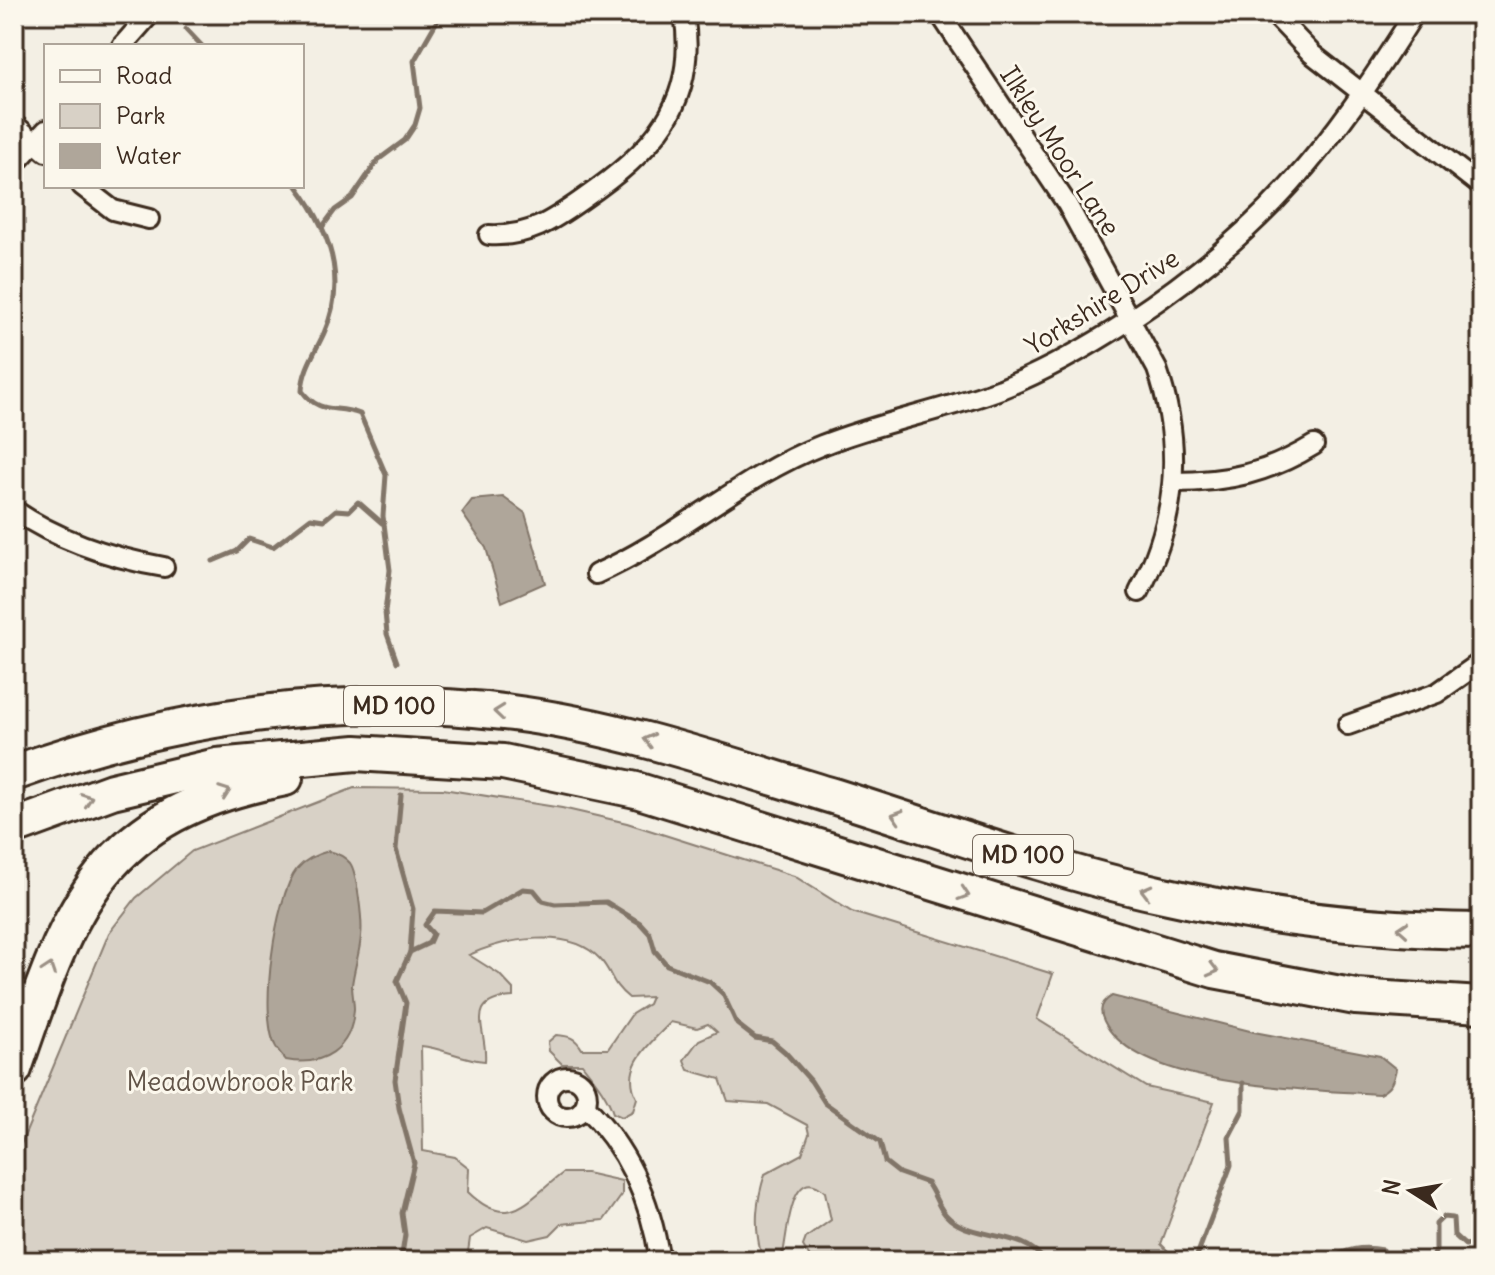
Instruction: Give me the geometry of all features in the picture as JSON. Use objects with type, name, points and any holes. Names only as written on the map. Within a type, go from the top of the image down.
[{"type":"highway","name":"MD 100","points":[[14,773],[99,745],[211,719],[290,709],[435,706],[564,721],[650,740],[1154,893],[1289,918],[1365,926],[1481,931]]},
{"type":"highway","points":[[14,751],[129,725],[211,719]]},
{"type":"highway","name":"MD 100","points":[[14,827],[112,791],[217,766],[356,753],[434,755],[568,774],[636,790],[1214,970],[1356,997],[1481,1005]]},
{"type":"highway","points":[[14,1069],[54,952],[90,888],[114,859],[152,828],[194,803],[243,786],[297,775],[356,772],[500,776],[566,782],[634,796],[810,844]]},
{"type":"street","points":[[124,44],[150,14]]},
{"type":"street","points":[[489,235],[510,236],[545,226],[625,170],[650,145],[677,100],[687,46],[684,14]]},
{"type":"street","name":"Ilkley Moor Lane","points":[[940,14],[1067,204],[1157,369],[1167,397],[1175,450],[1174,482],[1164,540],[1139,592]]},
{"type":"street","points":[[1274,14],[1312,54],[1481,186]]},
{"type":"street","name":"Yorkshire Drive","points":[[596,574],[644,550],[752,478],[821,445],[1002,388],[1086,348],[1183,285],[1256,222],[1325,147],[1364,94],[1414,14]]},
{"type":"street","points":[[14,124],[42,141],[14,165]]},
{"type":"street","points":[[85,188],[113,210],[149,219]]},
{"type":"street","points":[[1174,482],[1240,478],[1287,461],[1314,445]]},
{"type":"street","points":[[14,510],[31,521],[103,552],[164,567]]},
{"type":"street","points":[[1348,725],[1437,693],[1481,662]]},
{"type":"street","points":[[585,1106],[607,1128],[641,1187],[660,1261]]},
{"type":"green space","name":"Meadowbrook Park","points":[[354,788],[443,789],[562,808],[627,823],[794,876],[852,912],[1053,974],[1037,1019],[1146,1087],[1214,1102],[1161,1244],[1176,1259],[1207,1261],[812,1261],[803,1246],[806,1238],[831,1220],[825,1192],[813,1185],[804,1186],[797,1193],[783,1253],[770,1260],[761,1254],[757,1233],[762,1184],[765,1174],[802,1154],[809,1134],[807,1125],[768,1104],[728,1101],[720,1079],[688,1070],[684,1060],[699,1040],[717,1032],[708,1024],[697,1028],[671,1022],[647,1047],[635,1066],[632,1076],[637,1098],[633,1111],[622,1117],[613,1113],[604,1094],[582,1064],[562,1064],[549,1051],[548,1042],[561,1035],[574,1040],[582,1049],[608,1049],[632,1014],[648,1004],[651,997],[629,998],[618,988],[600,959],[587,949],[572,942],[536,939],[500,944],[469,955],[499,974],[513,989],[513,997],[497,999],[483,1010],[485,1061],[421,1046],[423,1151],[455,1157],[469,1168],[468,1192],[496,1210],[518,1208],[563,1173],[586,1173],[622,1181],[622,1195],[604,1220],[561,1224],[550,1235],[528,1240],[487,1228],[470,1238],[468,1252],[474,1261],[14,1261],[14,1161],[109,933],[136,898],[192,851]]},
{"type":"water","points":[[503,497],[525,513],[545,583],[502,602],[486,548],[462,513],[472,500]]},
{"type":"water","points":[[329,851],[350,863],[359,898],[361,930],[352,985],[352,1023],[348,1035],[333,1052],[312,1061],[286,1060],[275,1045],[270,1030],[269,983],[276,929],[289,883],[297,869],[312,857]]},
{"type":"water","points":[[1112,996],[1254,1032],[1380,1056],[1396,1069],[1395,1074],[1389,1087],[1379,1094],[1271,1087],[1188,1073],[1151,1060],[1123,1043],[1104,1021],[1102,1014],[1103,1004]]},
{"type":"waterway","points":[[323,226],[335,210],[352,198],[378,160],[405,140],[415,125],[420,108],[414,61],[441,14]]},
{"type":"waterway","points":[[186,29],[200,44]]},
{"type":"waterway","points":[[298,188],[319,220],[332,256],[335,275],[331,313],[307,368],[302,391],[322,407],[360,414],[386,475],[383,516],[390,570],[385,612],[387,634],[397,662]]},
{"type":"waterway","points":[[213,561],[237,551],[249,539],[273,547],[311,518],[324,520],[336,510],[349,511],[358,502],[382,523]]},
{"type":"waterway","points":[[401,795],[396,849],[413,909],[410,952]]},
{"type":"waterway","points":[[401,1261],[405,1235],[402,1213],[414,1163],[395,1080],[406,1003],[397,981],[410,952],[429,943],[433,934],[425,925],[435,911],[482,913],[523,889],[534,890],[543,901],[555,904],[606,902],[640,923],[650,934],[655,951],[667,965],[710,982],[723,994],[737,1024],[755,1038],[772,1041],[785,1052],[811,1081],[825,1103],[880,1142],[885,1162],[899,1173],[927,1183],[950,1219],[961,1226],[1025,1244],[1044,1261]]},
{"type":"waterway","points":[[1195,1261],[1231,1165],[1229,1137],[1243,1110],[1243,1083]]},
{"type":"waterway","points":[[1432,1261],[1436,1249],[1436,1224],[1443,1217],[1453,1218],[1454,1235],[1465,1245],[1481,1242]]},
{"type":"waterway","points":[[1327,1261],[1347,1251],[1368,1248],[1383,1250],[1381,1261]]}]
